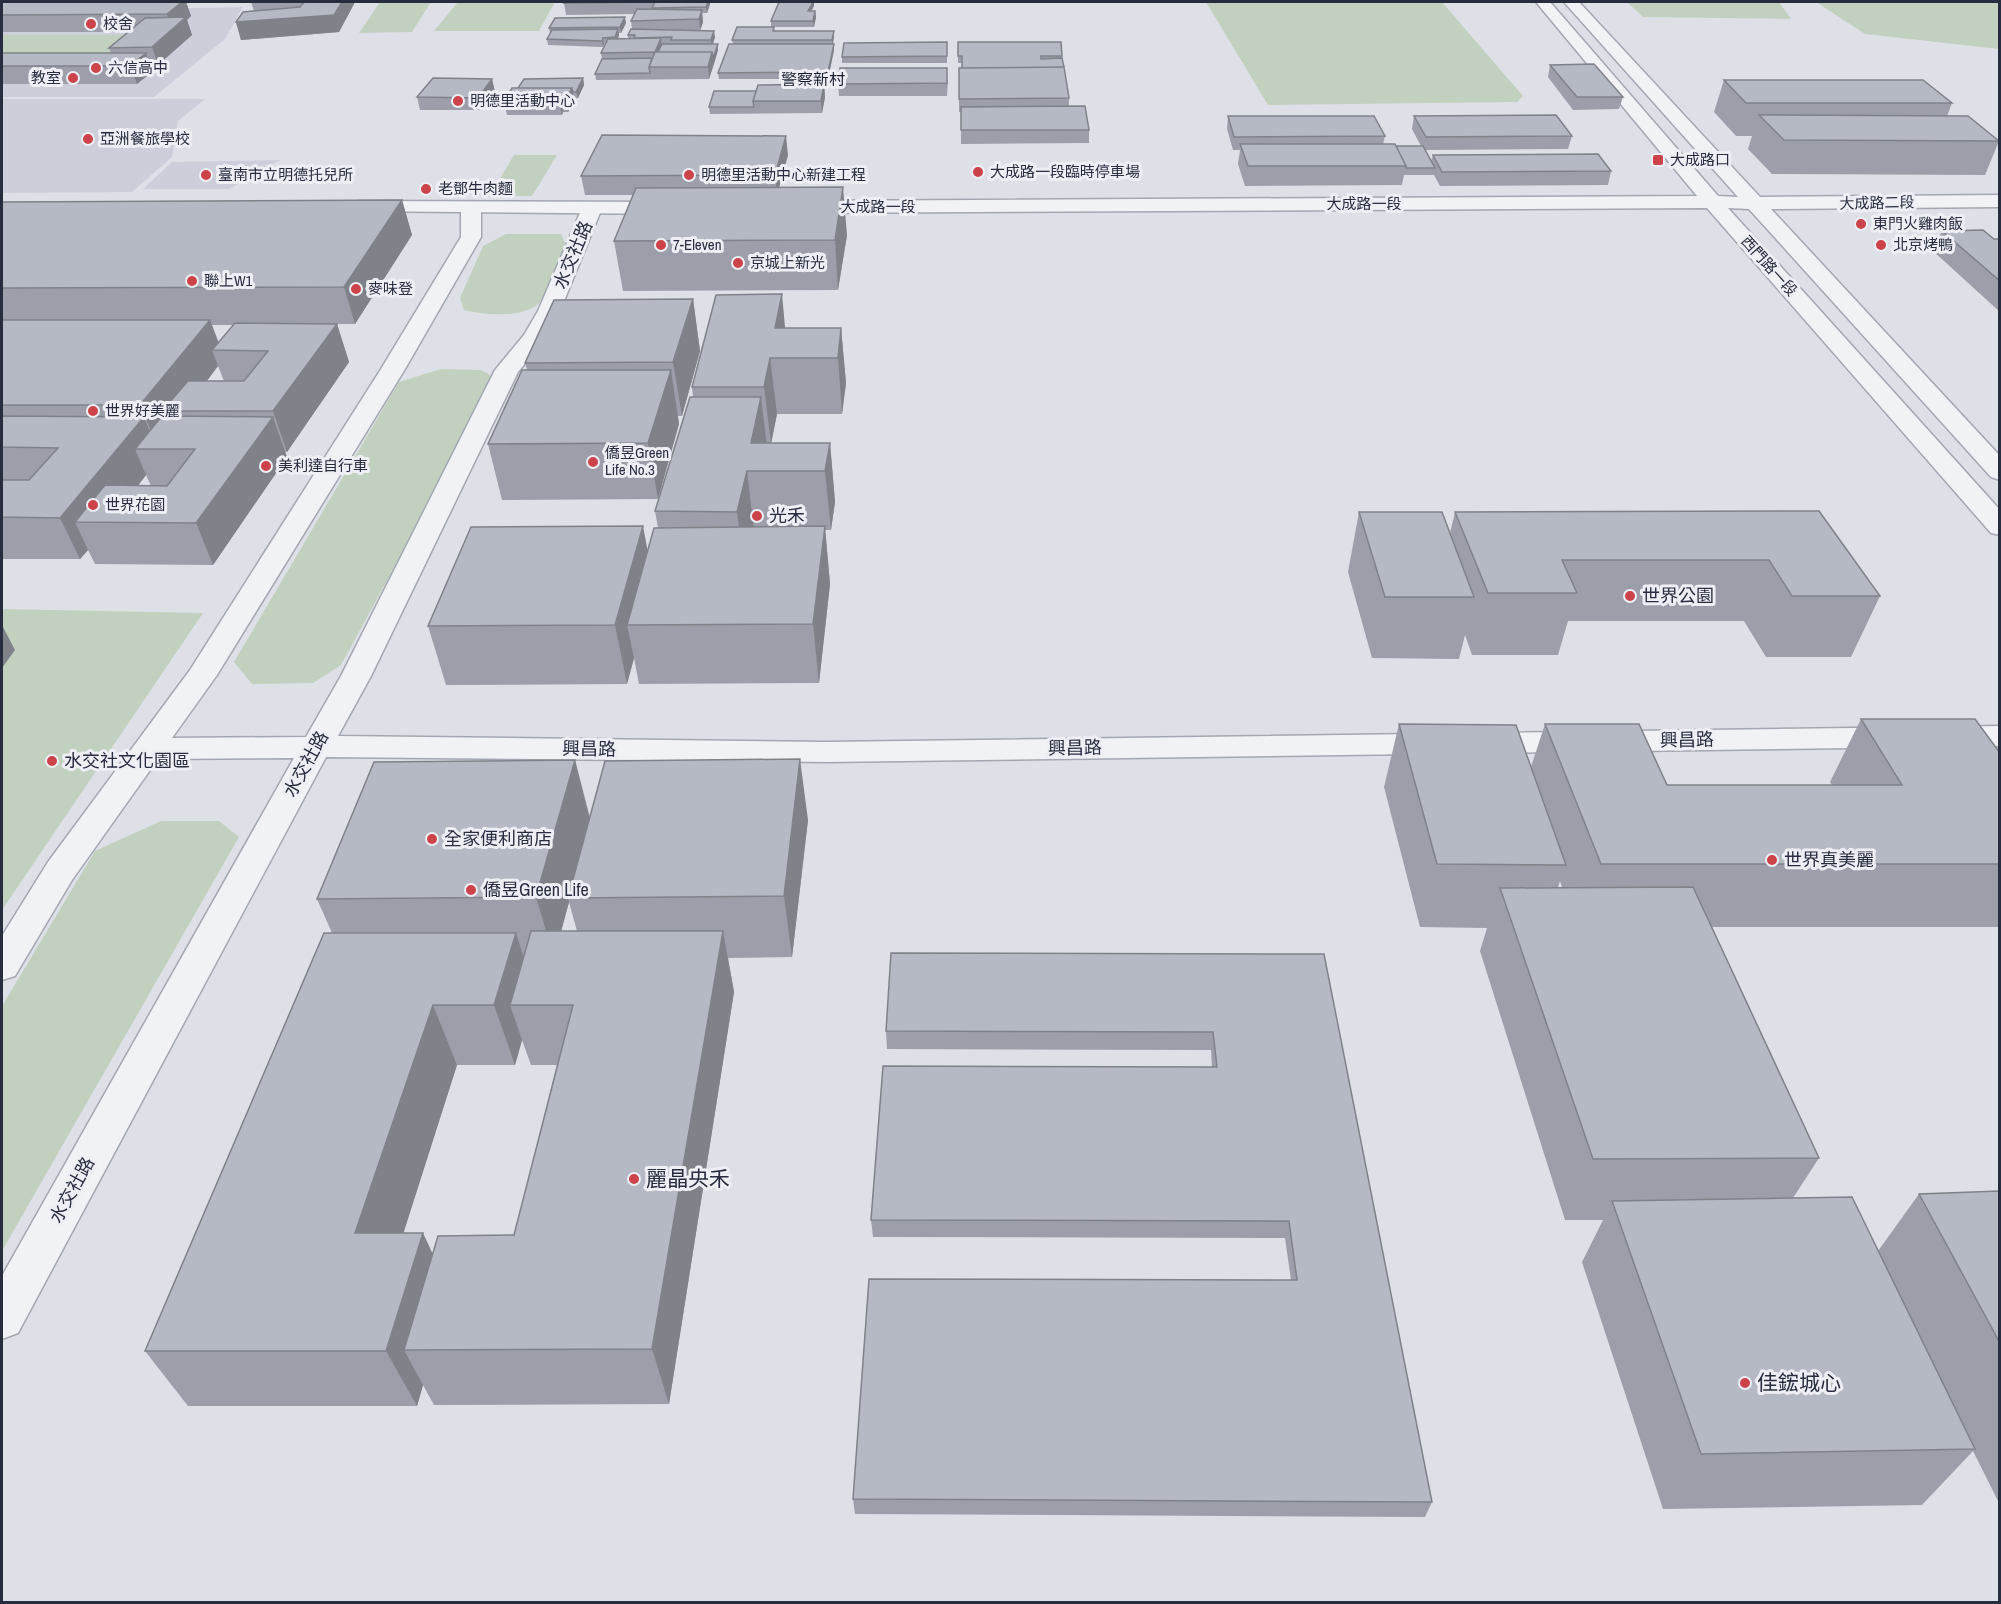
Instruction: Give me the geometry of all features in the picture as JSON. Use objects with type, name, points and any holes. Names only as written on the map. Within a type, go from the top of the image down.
[{"type":"street","name":"西門路一段","points":[[1543,2],[1712,202],[2000,527]]},
{"type":"street","name":"西門路一段","points":[[1571,2],[2000,472]]},
{"type":"street","name":"大成路二段","points":[[1754,202],[2000,201]]},
{"type":"street","name":"大成路一段","points":[[785,207],[1754,202]]},
{"type":"street","points":[[336,207],[690,208]]},
{"type":"street","points":[[2,966],[60,871],[202,675],[393,369],[471,237],[471,208]]},
{"type":"street","name":"水交社路","points":[[3,1318],[356,676],[507,370],[534,338],[549,311],[592,208]]},
{"type":"street","name":"興昌路","points":[[150,749],[315,747],[827,752],[2000,736]]},
{"type":"shaded area","name":"六信高中","points":[[243,7],[225,39],[154,97],[2,97],[2,12]]},
{"type":"shaded area","name":"亞洲餐旅學校","points":[[2,99],[205,99],[178,121],[172,157],[132,192],[2,193]]},
{"type":"shaded area","name":"臺南市立明德托兒所","points":[[280,160],[229,189],[143,189],[172,162]]},
{"type":"green space","points":[[380,2],[431,2],[412,32],[359,33]]},
{"type":"green space","points":[[458,2],[555,2],[539,31],[434,31]]},
{"type":"green space","points":[[1206,2],[1442,2],[1523,96],[1517,102],[1268,105]]},
{"type":"green space","points":[[1627,2],[1779,2],[1791,19],[1643,17]]},
{"type":"green space","points":[[1816,2],[1999,2],[1999,49],[1865,34]]},
{"type":"green space","points":[[2,35],[134,35],[97,65],[2,65]]},
{"type":"green space","points":[[514,155],[557,155],[532,196],[502,196],[495,187]]},
{"type":"green space","points":[[506,234],[561,234],[566,245],[545,296],[534,307],[515,313],[493,314],[464,310],[460,298],[483,246]]},
{"type":"green space","points":[[441,369],[481,370],[497,379],[341,665],[313,683],[252,684],[234,662],[399,382]]},
{"type":"green space","name":"水交社文化園區","points":[[2,609],[203,613],[2,910]]},
{"type":"green space","points":[[161,821],[219,821],[239,837],[2,1251],[2,1006],[95,851]]},
{"type":"building","points":[[2,2],[182,2],[167,14],[2,15]]},
{"type":"building","points":[[304,2],[342,2],[334,15],[236,22],[243,12],[300,7]]},
{"type":"building","points":[[565,2],[652,2],[564,3]]},
{"type":"building","points":[[655,2],[708,2],[706,7],[652,8]]},
{"type":"building","points":[[779,2],[813,2],[808,11],[815,11],[813,21],[771,21]]},
{"type":"building","points":[[637,9],[702,10],[699,19],[631,21]]},
{"type":"building","points":[[186,17],[152,47],[109,48],[145,18]]},
{"type":"building","points":[[625,17],[620,27],[549,28],[555,18]]},
{"type":"building","points":[[737,27],[774,27],[773,31],[834,31],[832,40],[732,40]]},
{"type":"building","points":[[618,29],[615,37],[603,38],[602,41],[547,39],[552,30]]},
{"type":"building","points":[[631,29],[714,31],[711,40],[671,40],[672,37],[634,38],[635,35],[628,35]]},
{"type":"building","points":[[661,38],[655,52],[601,53],[608,39]]},
{"type":"building","points":[[947,42],[947,56],[842,57],[844,43]]},
{"type":"building","points":[[958,42],[1061,42],[1062,56],[1041,56],[1041,59],[1062,58],[1064,67],[962,68],[962,56],[958,56]]},
{"type":"building","points":[[662,44],[718,44],[713,58],[712,52],[658,52]]},
{"type":"building","points":[[729,44],[834,44],[828,72],[718,73]]},
{"type":"building","points":[[655,52],[712,52],[708,67],[649,67]]},
{"type":"building","points":[[2,53],[146,53],[130,66],[2,66]]},
{"type":"building","points":[[652,58],[650,73],[595,74],[602,59]]},
{"type":"building","points":[[1594,64],[1623,97],[1577,97],[1550,65]]},
{"type":"building","points":[[1064,67],[1069,98],[959,99],[959,68]]},
{"type":"building","points":[[840,68],[947,68],[947,83],[838,84]]},
{"type":"building","points":[[433,78],[492,79],[478,98],[417,97]]},
{"type":"building","points":[[583,78],[576,92],[573,92],[572,88],[518,88],[524,79]]},
{"type":"building","points":[[1724,80],[1923,80],[1952,103],[1746,103]]},
{"type":"building","points":[[824,84],[821,101],[753,101],[758,85]]},
{"type":"building","points":[[512,88],[572,88],[566,99],[560,99],[559,102],[504,102]]},
{"type":"building","points":[[714,91],[756,91],[754,107],[709,107]]},
{"type":"building","points":[[1085,106],[1089,130],[961,130],[961,107]]},
{"type":"building","points":[[1556,115],[1572,136],[1426,137],[1414,116]]},
{"type":"building","points":[[1759,115],[1968,116],[1999,141],[1784,140]]},
{"type":"building","points":[[1228,116],[1374,116],[1385,136],[1234,137]]},
{"type":"building","points":[[602,135],[786,136],[775,175],[581,176]]},
{"type":"building","points":[[1240,144],[1395,144],[1406,166],[1248,166]]},
{"type":"building","points":[[1396,146],[1423,146],[1435,168],[1406,168]]},
{"type":"building","points":[[1598,154],[1611,171],[1442,172],[1433,155]]},
{"type":"building","points":[[843,187],[835,240],[614,241],[636,188]]},
{"type":"building","points":[[402,200],[344,287],[2,288],[2,202]]},
{"type":"building","points":[[1983,230],[1994,239],[2000,239],[2000,281],[1942,231]]},
{"type":"building","points":[[782,294],[775,328],[841,328],[838,358],[770,358],[764,387],[692,387],[716,295]]},
{"type":"building","points":[[693,299],[673,362],[525,363],[554,300]]},
{"type":"building","points":[[2,320],[210,320],[140,405],[2,405]]},
{"type":"building","points":[[235,323],[337,324],[273,411],[162,411],[188,381],[244,381],[268,351],[212,350]]},
{"type":"building","points":[[522,370],[671,370],[648,443],[488,444]]},
{"type":"building","points":[[690,397],[761,397],[751,443],[830,443],[825,471],[747,471],[737,512],[655,511]]},
{"type":"building","points":[[2,416],[144,417],[60,518],[2,517],[2,480],[29,480],[58,448],[2,447]]},
{"type":"building","points":[[162,416],[273,417],[196,523],[75,522],[105,485],[167,486],[195,449],[135,449]]},
{"type":"building","points":[[1819,511],[1880,596],[1792,596],[1769,560],[1562,560],[1577,593],[1488,593],[1455,512]]},
{"type":"building","points":[[1359,512],[1442,512],[1474,597],[1385,597]]},
{"type":"building","points":[[643,526],[615,625],[428,626],[471,527]]},
{"type":"building","points":[[825,526],[813,624],[627,625],[654,528]]},
{"type":"building","points":[[1861,719],[1975,719],[2000,753],[2000,864],[1601,864],[1545,724],[1639,724],[1667,785],[1902,785]]},
{"type":"building","points":[[1399,724],[1516,725],[1566,865],[1437,864]]},
{"type":"building","points":[[800,759],[784,896],[568,898],[605,761]]},
{"type":"building","points":[[575,760],[536,897],[317,899],[374,762]]},
{"type":"building","points":[[1693,887],[1819,1158],[1593,1159],[1500,888]]},
{"type":"building","name":"麗晶央禾","points":[[531,931],[723,931],[652,1349],[404,1350],[438,1236],[514,1235],[573,1005],[510,1005]]},
{"type":"building","points":[[324,933],[516,933],[494,1005],[433,1005],[355,1233],[423,1233],[386,1351],[145,1351]]},
{"type":"building","points":[[891,953],[1324,954],[1432,1502],[853,1499],[869,1279],[1297,1280],[1289,1221],[871,1220],[883,1066],[1217,1067],[1213,1032],[886,1031]]},
{"type":"building","points":[[2000,1191],[2000,1343],[1919,1194]]},
{"type":"building","points":[[1852,1197],[1975,1449],[1701,1454],[1612,1201]]},
{"type":"place","name":"校舍","points":[[91,24]]},
{"type":"place","name":"六信高中","points":[[96,68]]},
{"type":"place","name":"教室","points":[[73,78]]},
{"type":"place","name":"明德里活動中心","points":[[458,101]]},
{"type":"place","name":"亞洲餐旅學校","points":[[88,139]]},
{"type":"place","name":"大成路口","points":[[1658,160]]},
{"type":"place","name":"大成路一段臨時停車場","points":[[978,172]]},
{"type":"place","name":"臺南市立明德托兒所","points":[[206,175]]},
{"type":"place","name":"明德里活動中心新建工程","points":[[689,175]]},
{"type":"place","name":"老鄧牛肉麵","points":[[426,189]]},
{"type":"place","name":"東門火雞肉飯","points":[[1861,224]]},
{"type":"place","name":"7-Eleven","points":[[661,245]]},
{"type":"place","name":"北京烤鴨","points":[[1881,245]]},
{"type":"place","name":"京城上新光","points":[[738,263]]},
{"type":"place","name":"聯上W1","points":[[192,281]]},
{"type":"place","name":"麥味登","points":[[356,289]]},
{"type":"place","name":"世界好美麗","points":[[93,411]]},
{"type":"place","name":"僑昱Green Life No.3","points":[[593,462]]},
{"type":"place","name":"美利達自行車","points":[[266,466]]},
{"type":"place","name":"世界花園","points":[[93,505]]},
{"type":"place","name":"光禾","points":[[757,516]]},
{"type":"place","name":"世界公園","points":[[1630,596]]},
{"type":"place","name":"水交社文化園區","points":[[52,761]]},
{"type":"place","name":"全家便利商店","points":[[432,839]]},
{"type":"place","name":"世界真美麗","points":[[1772,860]]},
{"type":"place","name":"僑昱Green Life","points":[[471,890]]},
{"type":"place","name":"麗晶央禾","points":[[634,1179]]},
{"type":"place","name":"佳鋐城心","points":[[1745,1383]]},
{"type":"district","name":"警察新村","points":[[813,79]]}]
